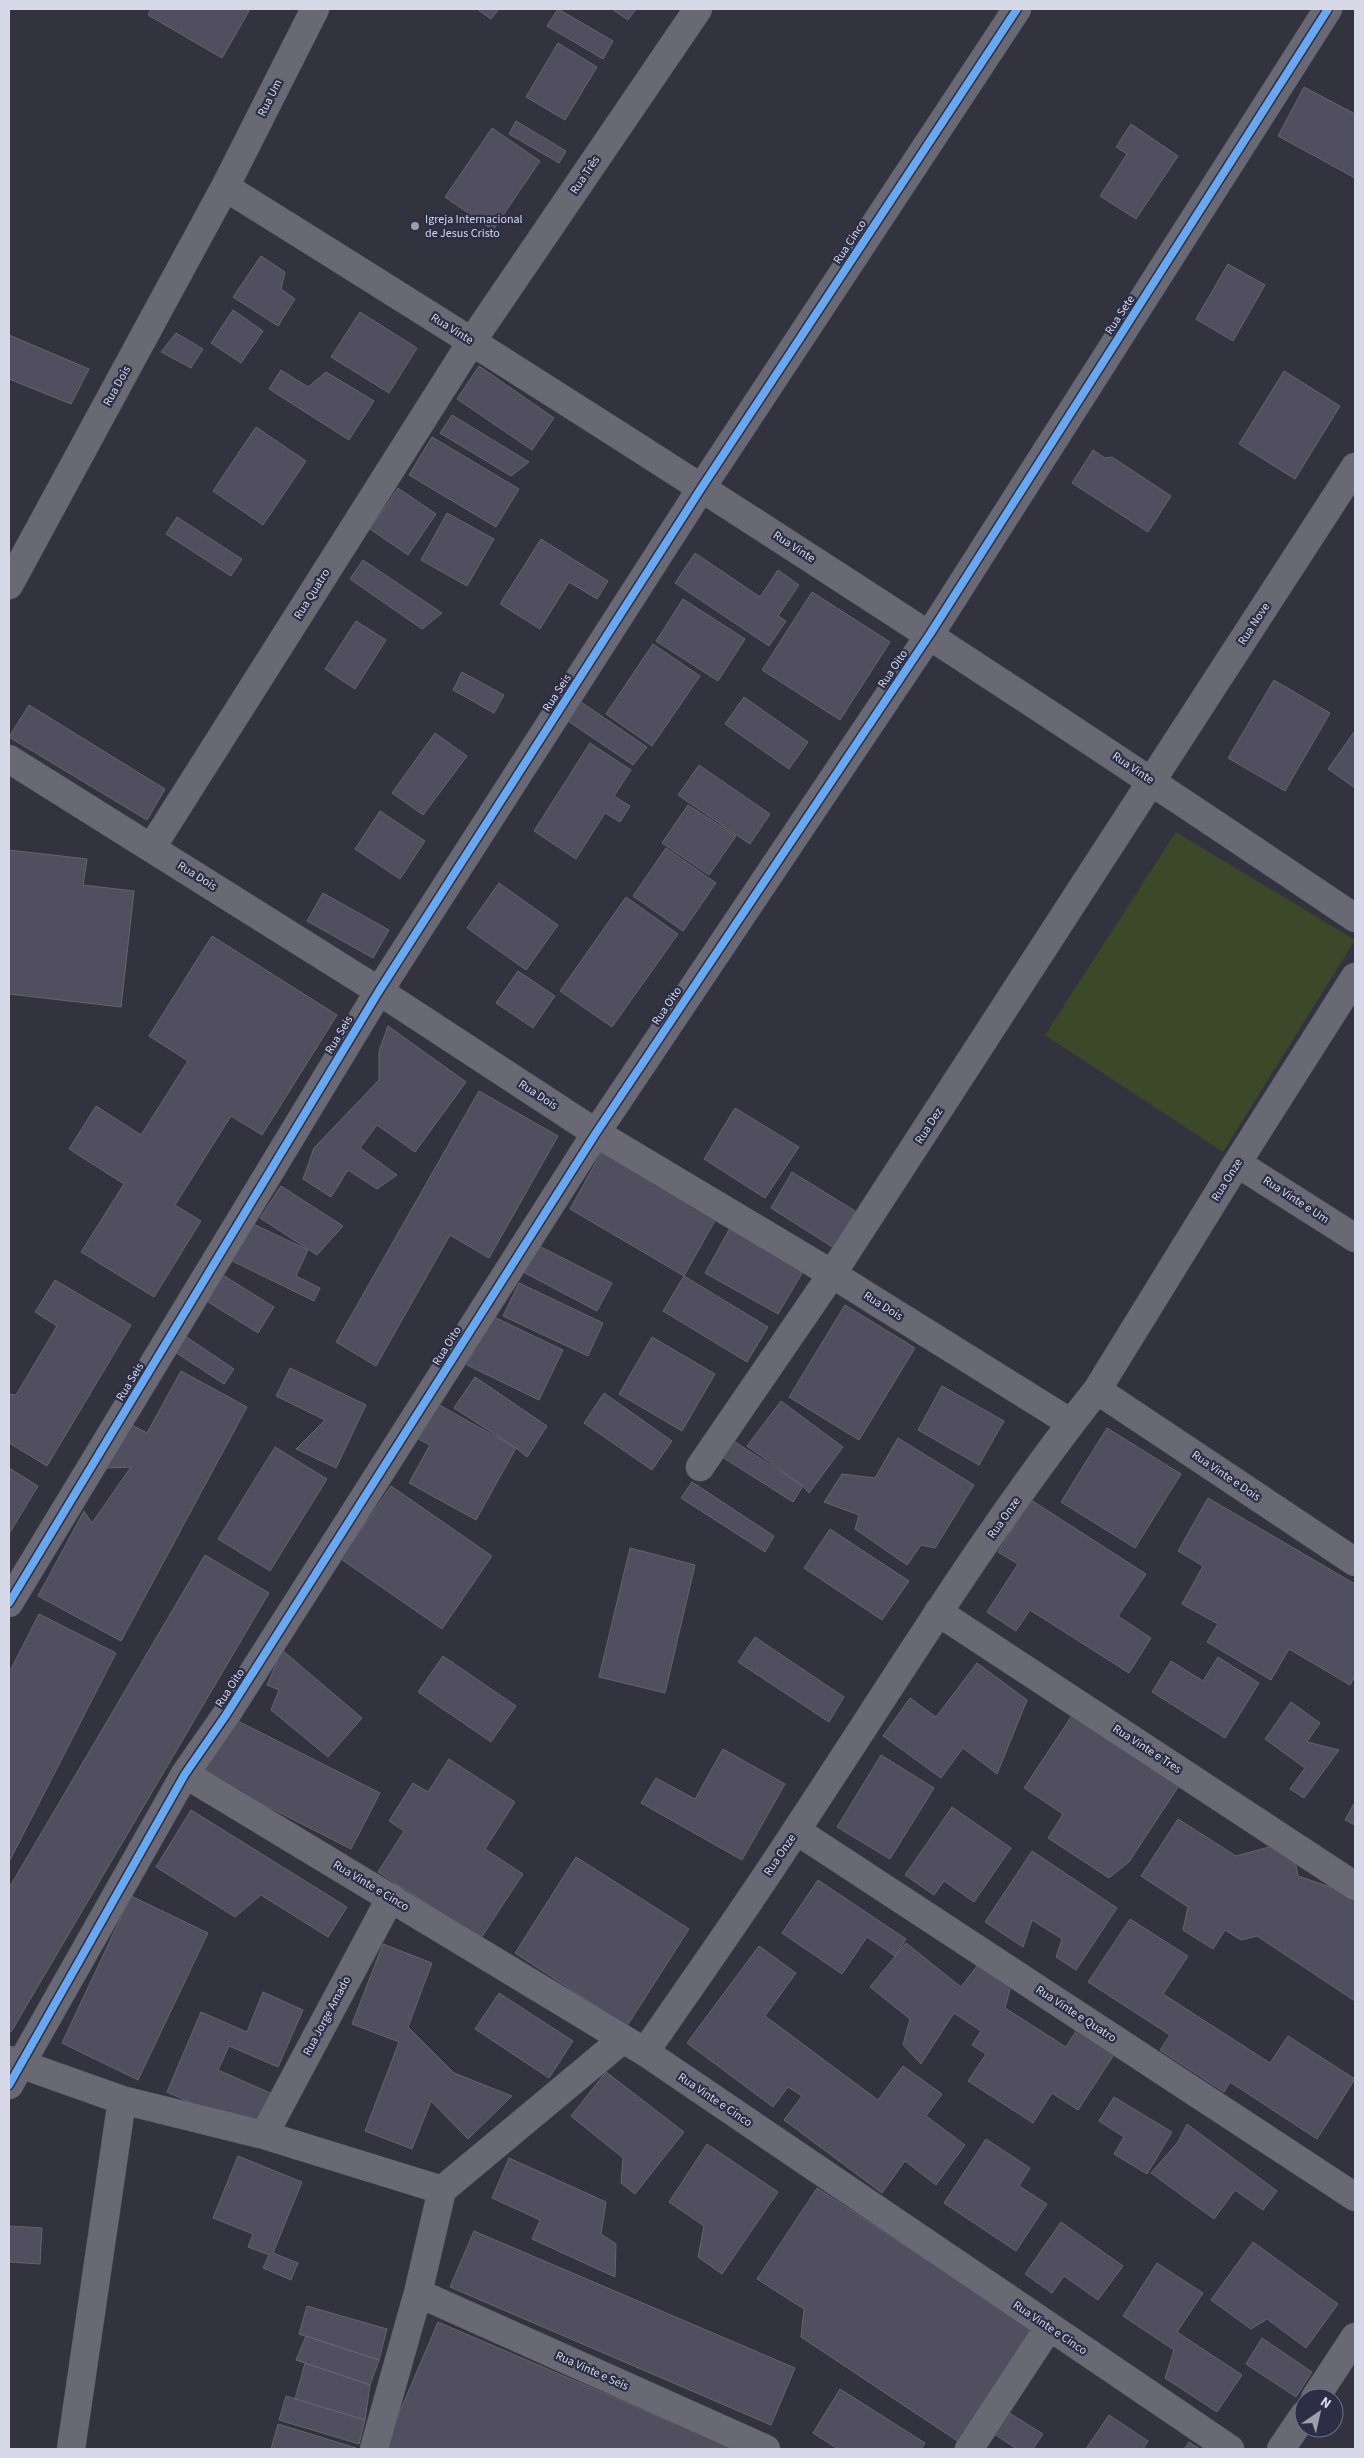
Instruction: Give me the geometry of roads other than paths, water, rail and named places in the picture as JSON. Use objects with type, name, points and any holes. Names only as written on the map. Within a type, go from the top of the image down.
[{"type":"street","name":"Rua Um","points":[[225,187],[315,9]]},
{"type":"street","name":"Rua Três","points":[[472,341],[698,9]]},
{"type":"street","name":"Rua Cinco","points":[[702,487],[1017,9]]},
{"type":"street","name":"Rua Sete","points":[[930,634],[1328,9]]},
{"type":"street","name":"Rua Vinte","points":[[225,187],[472,341],[930,634],[1355,918]]},
{"type":"street","name":"Rua Dois","points":[[9,584],[225,187]]},
{"type":"street","name":"Rua Quatro","points":[[152,847],[472,341]]},
{"type":"street","name":"Rua Nove","points":[[1153,782],[1355,467]]},
{"type":"street","name":"Rua Seis","points":[[9,1603],[379,991],[702,487]]},
{"type":"street","name":"Rua Oito","points":[[13,2070],[184,1774],[226,1715],[596,1133],[930,634]]},
{"type":"street","name":"Rua Dois","points":[[9,759],[379,991],[596,1133],[832,1274],[1071,1423]]},
{"type":"street","name":"Rua Dez","points":[[700,1467],[832,1274],[1153,782]]},
{"type":"street","name":"Rua Onze","points":[[442,2190],[634,2046],[796,1831],[938,1612],[1071,1423],[1097,1390],[1237,1162],[1355,978]]},
{"type":"street","name":"Rua Vinte e Um","points":[[1237,1162],[1355,1238]]},
{"type":"street","name":"Rua Vinte e Dois","points":[[1097,1390],[1355,1562]]},
{"type":"street","name":"Rua Vinte e Tres","points":[[938,1612],[1355,1886]]},
{"type":"street","name":"Rua Vinte e Cinco","points":[[184,1774],[391,1897],[634,2046],[1230,2449]]},
{"type":"street","name":"Rua Vinte e Quatro","points":[[796,1831],[1355,2197]]},
{"type":"street","name":"Rua Jorge Amado","points":[[264,2135],[391,1897]]},
{"type":"street","points":[[13,2070],[122,2100],[264,2135],[442,2190],[418,2293],[374,2449]]},
{"type":"street","points":[[71,2449],[122,2100]]},
{"type":"street","name":"Rua Vinte e Seis","points":[[418,2293],[766,2449]]},
{"type":"street","points":[[969,2449],[1049,2327]]},
{"type":"street","points":[[1322,2388],[1355,2337]]},
{"type":"street","points":[[1281,2449],[1294,2429]]},
{"type":"place","name":"Igreja Internacional de Jesus Cristo","points":[[415,226]]}]
